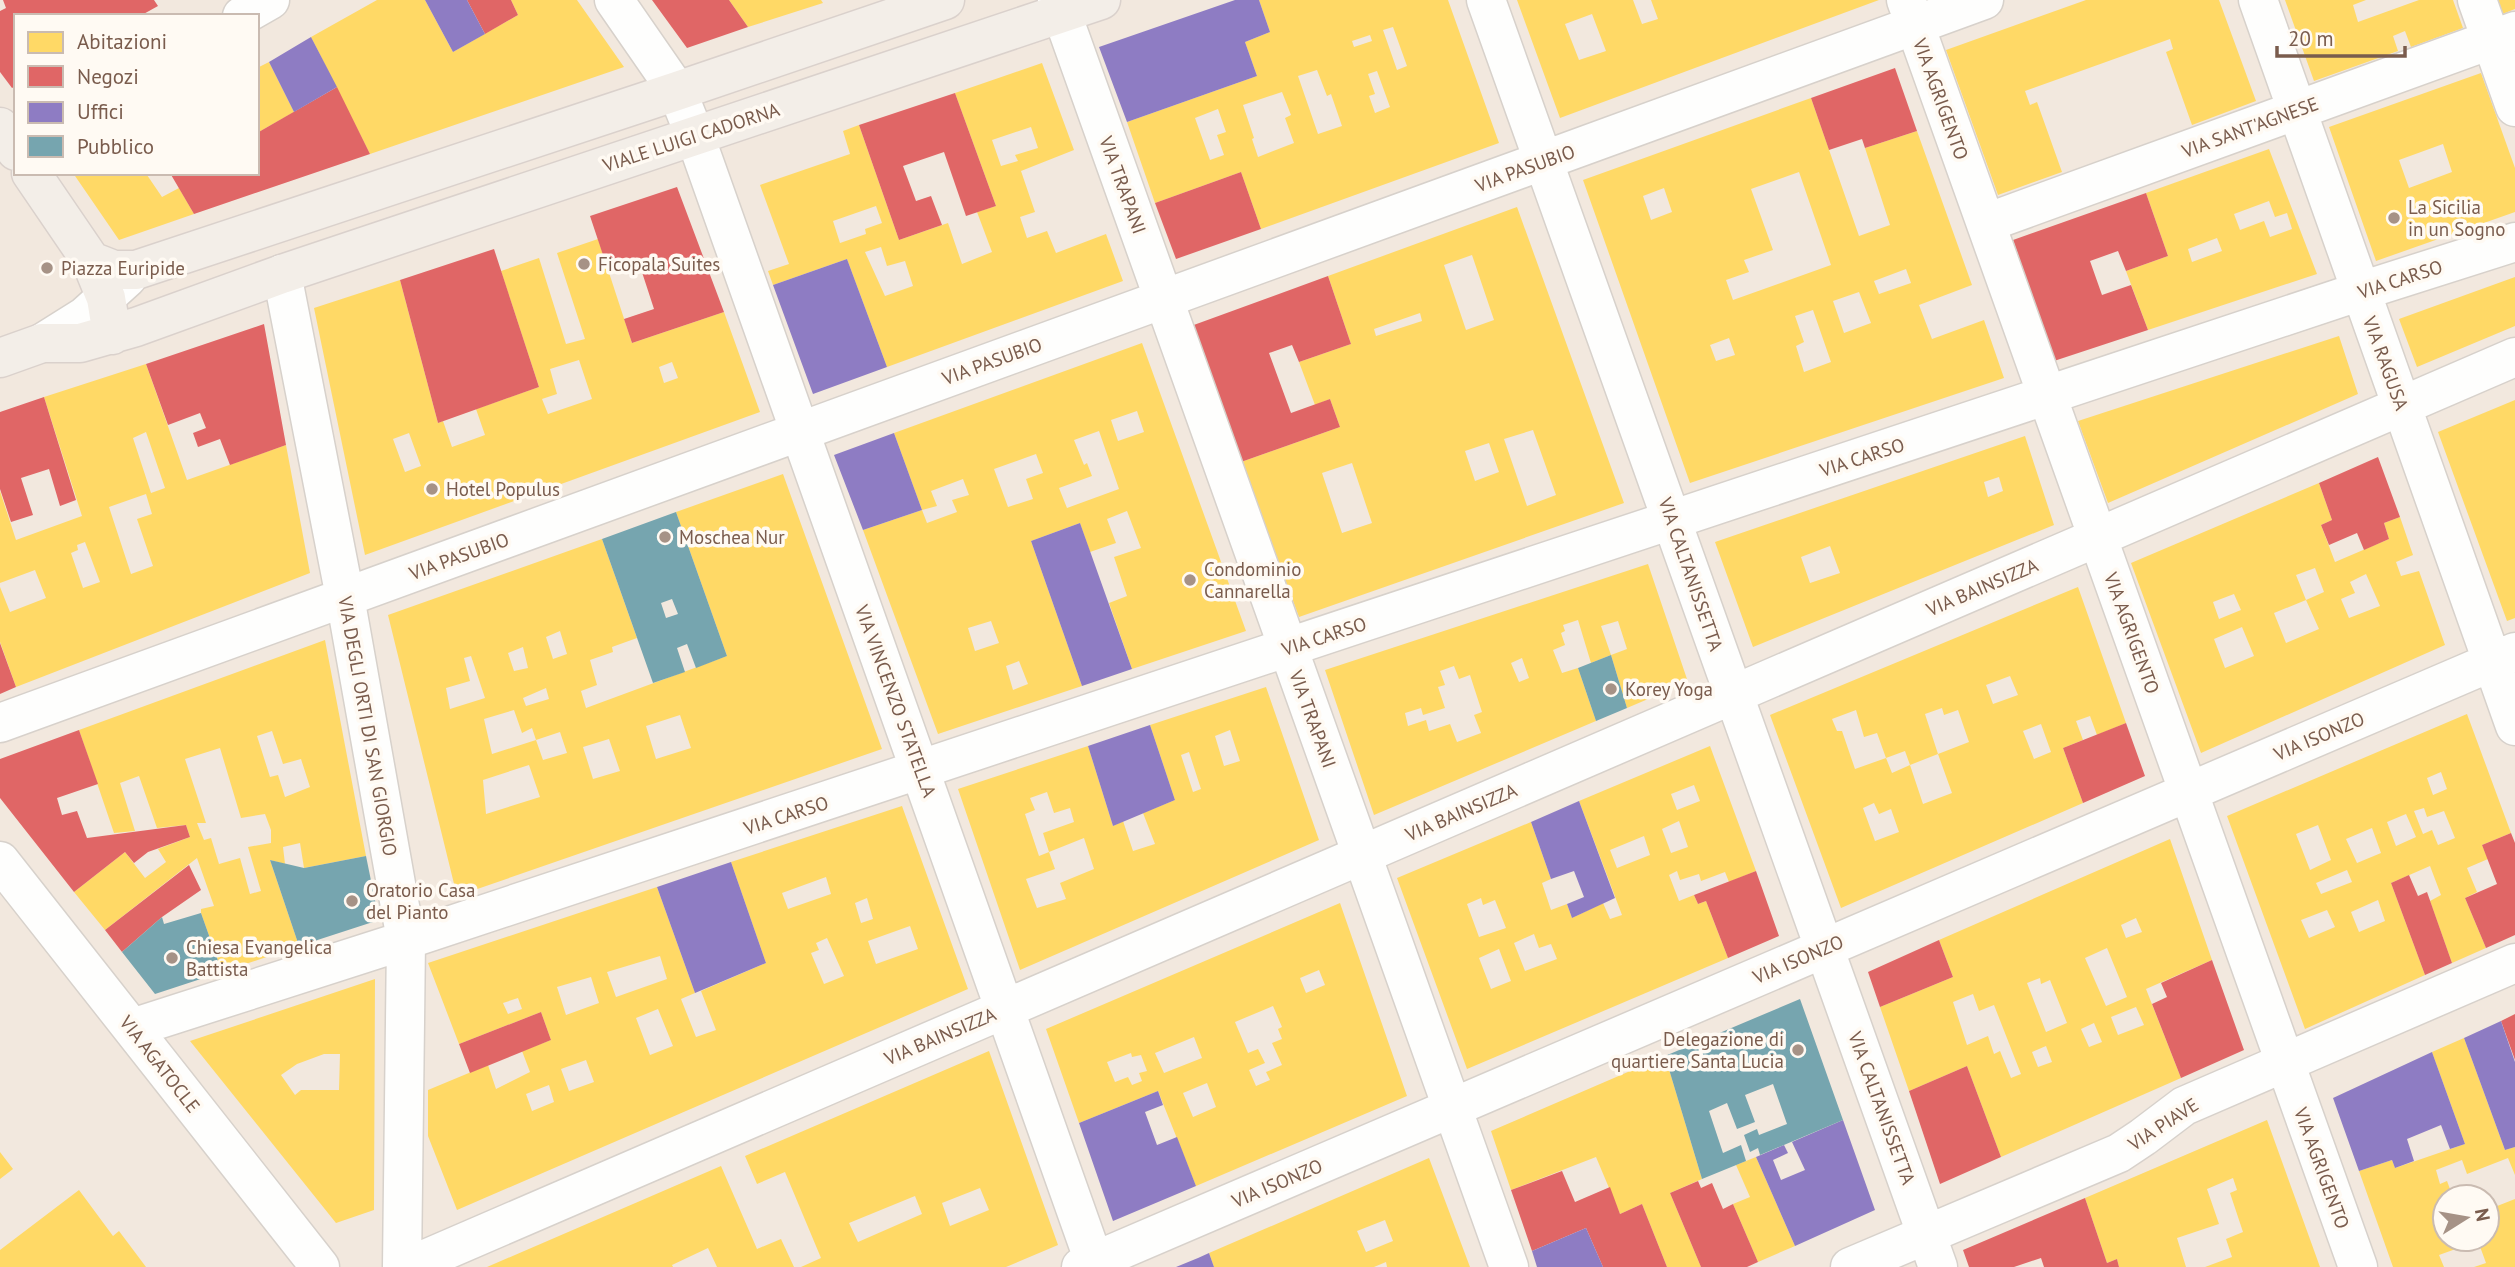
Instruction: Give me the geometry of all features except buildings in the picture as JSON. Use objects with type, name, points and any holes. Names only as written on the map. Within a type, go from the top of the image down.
[{"type":"main road","points":[[91,261],[114,270],[136,270],[945,0]]},
{"type":"main road","name":"VIALE LUIGI CADORNA","points":[[0,358],[42,344],[80,343],[109,316],[282,274],[695,136],[1060,6],[1101,0]]},
{"type":"main road","points":[[33,175],[91,261],[109,316]]},
{"type":"street","points":[[246,14],[270,0]]},
{"type":"street","name":"VIA VINCENZO STATELLA","points":[[614,0],[677,91],[695,136],[1005,1008],[1091,1265]]},
{"type":"street","name":"VIA CALTANISSETTA","points":[[1486,0],[1933,1251]]},
{"type":"street","name":"VIA PASUBIO","points":[[0,723],[1544,161],[1910,13],[1984,0]]},
{"type":"street","name":"VIA RAGUSA","points":[[2258,0],[2402,406],[2503,657],[2515,726]]},
{"type":"street","points":[[2477,0],[2503,35],[2515,107]]},
{"type":"street","name":"VIA TRAPANI","points":[[1060,6],[1508,1267]]},
{"type":"street","name":"VIA AGRIGENTO","points":[[1910,13],[2358,1267]]},
{"type":"street","name":"VIA SANT'AGNESE","points":[[1986,223],[2503,35]]},
{"type":"street","name":"VIA CARSO","points":[[132,1028],[406,940],[2515,242]]},
{"type":"street","points":[[109,316],[136,270]]},
{"type":"street","name":"VIA DEGLI ORTI DI SAN GIORGIO","points":[[282,274],[345,597],[406,940],[405,1267]]},
{"type":"street","name":"VIA BAINSIZZA","points":[[405,1267],[2515,357]]},
{"type":"street","name":"VIA ISONZO","points":[[1091,1265],[2503,657]]},
{"type":"street","name":"VIA AGATOCLE","points":[[0,861],[320,1267]]},
{"type":"street","name":"VIA PIAVE","points":[[1850,1267],[1933,1251],[2119,1153],[2184,1106],[2515,963]]},
{"type":"shaded area","points":[[0,0],[2515,0],[2515,1267],[0,1267]]},
{"type":"place","name":"La Sicilia in un Sogno","points":[[2394,218]]},
{"type":"place","name":"Ficopala Suites","points":[[584,264]]},
{"type":"place","name":"Piazza Euripide","points":[[47,268]]},
{"type":"place","name":"Hotel Populus","points":[[432,489]]},
{"type":"place","name":"Moschea Nur","points":[[665,537]]},
{"type":"place","name":"Condominio Cannarella","points":[[1190,580]]},
{"type":"place","name":"Korey Yoga","points":[[1611,689]]},
{"type":"place","name":"Oratorio Casa del Pianto","points":[[352,901]]},
{"type":"place","name":"Chiesa Evangelica Battista","points":[[172,958]]},
{"type":"place","name":"Delegazione di quartiere Santa Lucia","points":[[1798,1050]]}]
